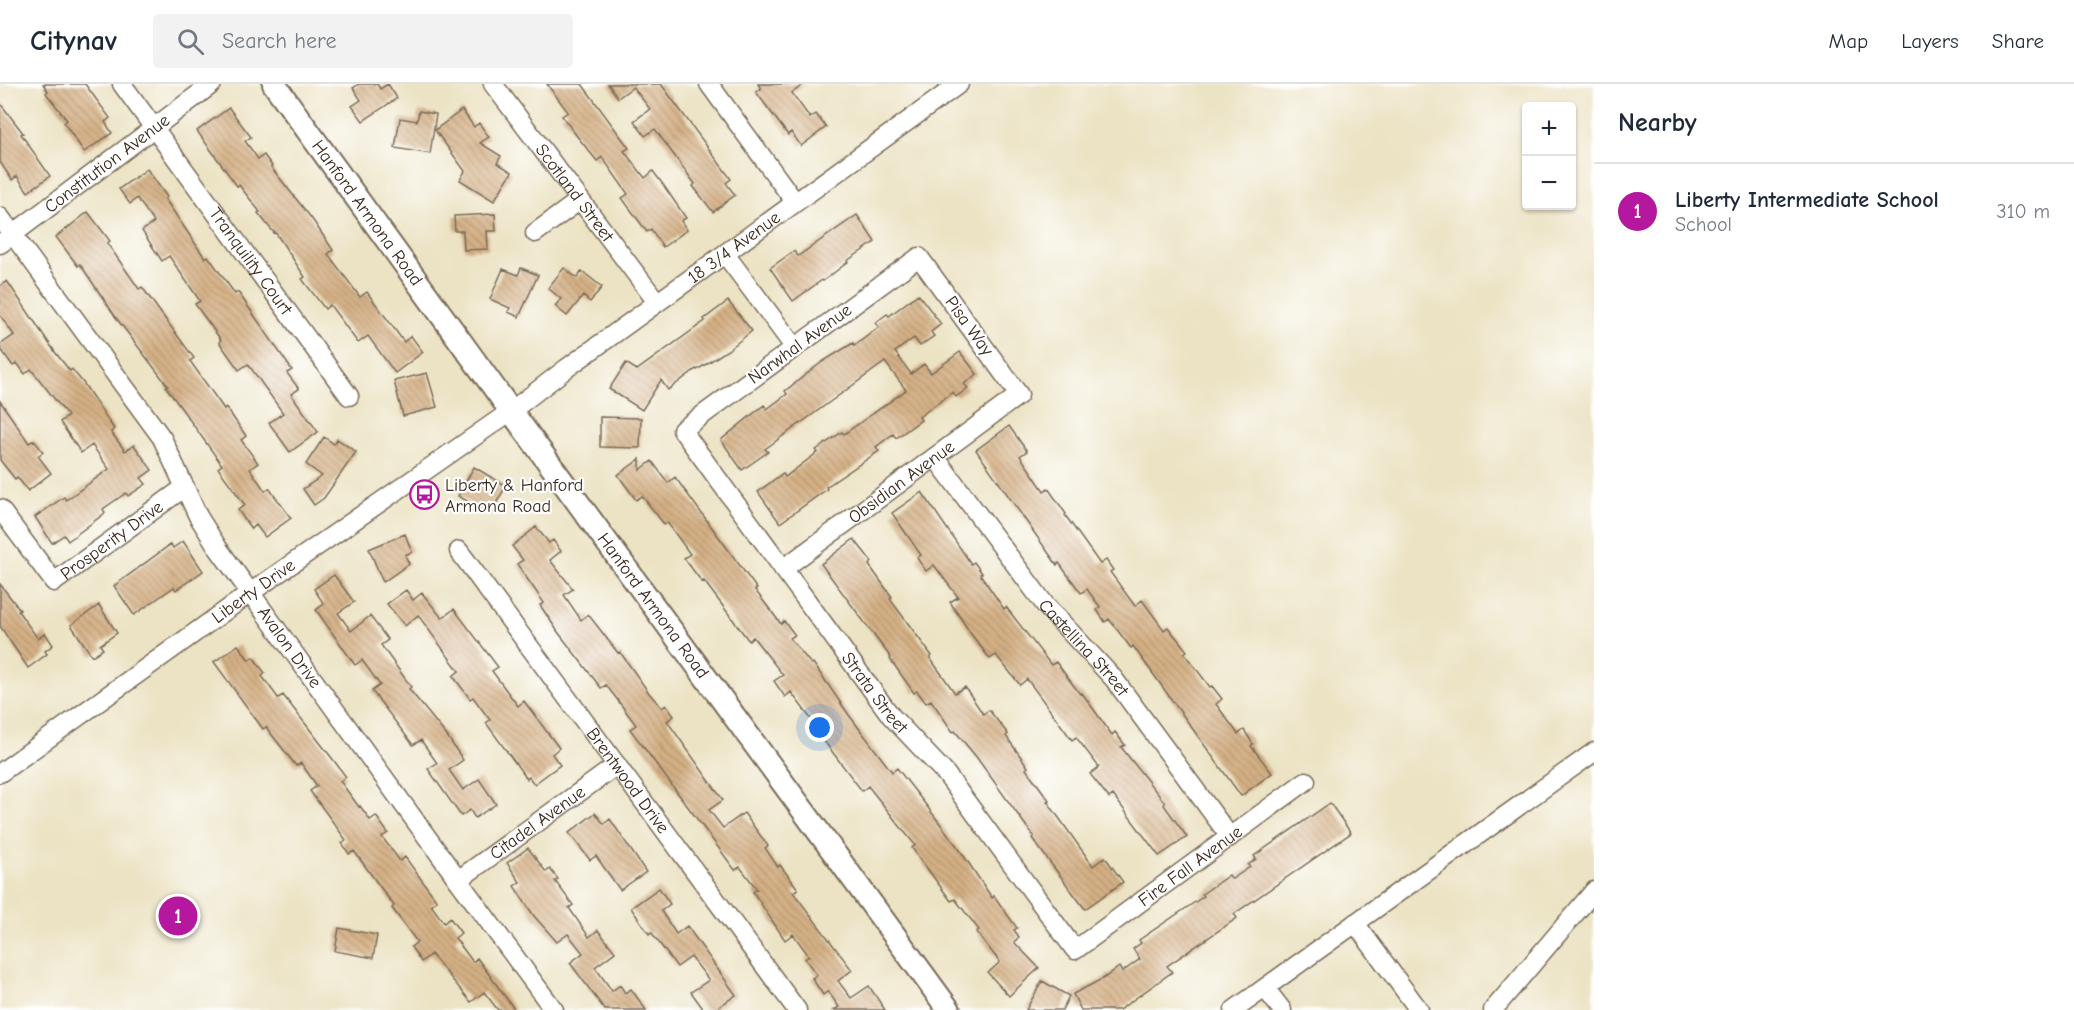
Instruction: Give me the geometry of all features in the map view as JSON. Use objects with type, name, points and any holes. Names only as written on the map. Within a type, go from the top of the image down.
[{"type":"main road","name":"Hanford Armona Road","points":[[274,84],[510,411],[949,1010]]},
{"type":"street","name":"Tranquility Court","points":[[122,84],[349,396]]},
{"type":"street","name":"Constitution Avenue","points":[[6,239],[212,84]]},
{"type":"street","name":"Scotland Street","points":[[493,84],[657,302]]},
{"type":"street","points":[[709,84],[795,202]]},
{"type":"street","name":"18 3/4 Avenue","points":[[510,411],[959,84]]},
{"type":"street","points":[[535,233],[580,200]]},
{"type":"street","name":"Avalon Drive","points":[[0,217],[6,239],[162,438],[198,516],[249,593],[554,1010]]},
{"type":"street","points":[[725,254],[795,348]]},
{"type":"street","name":"Narwhal Avenue","points":[[682,430],[919,257]]},
{"type":"street","name":"Pisa Way","points":[[919,257],[1019,395]]},
{"type":"street","name":"Obsidian Avenue","points":[[783,569],[1019,395]]},
{"type":"street","name":"Liberty Drive","points":[[0,773],[249,593],[510,411]]},
{"type":"street","name":"Strata Street","points":[[682,430],[891,716],[946,774],[1075,950]]},
{"type":"street","name":"Castellina Street","points":[[935,457],[1046,606],[1114,679],[1230,837]]},
{"type":"street","name":"Prosperity Drive","points":[[0,509],[54,582],[185,487]]},
{"type":"street","name":"Brentwood Drive","points":[[459,551],[797,1010]]},
{"type":"street","points":[[1234,1010],[1594,752]]},
{"type":"street","name":"Citadel Avenue","points":[[458,880],[616,765]]},
{"type":"street","name":"Fire Fall Avenue","points":[[1075,950],[1306,781]]},
{"type":"street","points":[[1493,1010],[1594,891]]},
{"type":"street","points":[[1355,923],[1419,1010]]},
{"type":"street","points":[[1265,988],[1282,1010]]},
{"type":"building","points":[[43,84],[85,84],[110,118],[105,122],[112,133],[84,152],[64,123],[67,120],[46,93],[48,91]]},
{"type":"building","points":[[359,84],[377,84],[380,89],[388,84],[397,98],[363,121],[352,106],[361,100],[353,88]]},
{"type":"building","points":[[547,84],[582,84],[629,148],[624,151],[645,178],[653,171],[664,186],[686,218],[681,221],[687,230],[663,247],[651,229],[647,232],[622,198],[628,194],[602,157],[597,161],[562,116],[568,112]]},
{"type":"building","points":[[608,84],[661,84],[731,179],[726,183],[735,195],[713,212],[655,129],[645,136],[634,121],[650,109],[633,87],[618,98]]},
{"type":"building","points":[[758,84],[804,84],[792,93],[810,118],[816,114],[826,127],[801,146],[791,132],[788,135],[756,92],[761,89]]},
{"type":"building","points":[[0,103],[23,133],[21,134],[50,176],[28,192],[17,176],[12,180],[0,162]]},
{"type":"building","points":[[229,108],[251,137],[245,141],[258,159],[264,155],[312,219],[333,250],[328,254],[360,297],[367,292],[404,342],[411,336],[423,352],[395,373],[368,336],[358,343],[330,305],[325,309],[302,279],[305,277],[275,232],[258,213],[260,212],[239,185],[237,186],[197,131]]},
{"type":"building","points":[[462,110],[474,127],[479,123],[489,137],[480,143],[501,156],[497,163],[512,172],[494,201],[460,180],[465,171],[435,130]]},
{"type":"building","points":[[419,111],[436,114],[430,154],[395,148],[400,118],[417,121]]},
{"type":"building","points":[[147,169],[205,258],[208,256],[235,294],[238,292],[292,370],[287,373],[299,389],[291,394],[318,432],[290,452],[269,423],[283,413],[248,364],[239,370],[195,304],[200,301],[169,256],[162,261],[142,231],[154,222],[137,198],[130,204],[119,189]]},
{"type":"building","points":[[88,212],[110,241],[107,243],[139,289],[142,287],[194,358],[190,361],[246,436],[241,440],[258,463],[250,469],[265,491],[269,488],[291,518],[265,537],[256,525],[251,529],[238,510],[245,505],[218,468],[222,465],[80,264],[78,266],[56,237]]},
{"type":"building","points":[[495,214],[496,231],[487,231],[488,249],[464,250],[463,231],[455,231],[454,216]]},
{"type":"building","points":[[857,215],[875,242],[793,301],[770,268],[794,251],[798,256]]},
{"type":"building","points":[[521,268],[538,275],[519,317],[508,312],[510,308],[490,299],[503,269],[518,275]]},
{"type":"building","points":[[564,268],[577,278],[582,271],[602,287],[590,302],[583,296],[567,316],[555,306],[561,299],[548,288]]},
{"type":"building","points":[[7,281],[55,352],[84,384],[114,429],[111,432],[125,451],[134,445],[152,470],[141,478],[146,484],[128,496],[126,493],[103,509],[105,513],[68,541],[64,535],[52,543],[35,517],[64,497],[66,500],[109,469],[92,445],[81,453],[60,422],[68,416],[31,369],[25,374],[17,363],[13,366],[0,348],[0,345],[14,335],[0,315],[0,286]]},
{"type":"building","points":[[918,294],[941,324],[931,332],[934,336],[920,346],[914,338],[895,352],[911,374],[924,364],[931,373],[960,352],[977,374],[964,384],[968,388],[956,397],[953,392],[919,417],[921,420],[896,438],[893,434],[876,447],[879,451],[826,487],[827,489],[780,523],[758,492],[783,473],[785,477],[818,452],[816,450],[842,432],[844,434],[906,390],[885,362],[765,449],[768,452],[742,470],[721,440],[764,405],[767,409],[787,394],[785,391],[822,362],[853,343],[854,346],[879,327],[875,323],[887,314],[889,316]]},
{"type":"building","points":[[728,301],[752,331],[728,350],[696,369],[668,390],[661,380],[642,410],[609,389],[626,363],[637,370],[705,321],[704,319]]},
{"type":"building","points":[[427,373],[437,407],[403,416],[394,381]]},
{"type":"building","points":[[0,401],[29,443],[34,440],[43,452],[38,456],[51,473],[28,491],[0,460]]},
{"type":"building","points":[[600,417],[641,418],[640,448],[600,447]]},
{"type":"building","points":[[1009,426],[1027,451],[1020,456],[1044,491],[1048,488],[1100,564],[1106,560],[1113,570],[1110,572],[1135,606],[1142,600],[1164,630],[1168,627],[1187,651],[1184,653],[1222,699],[1216,704],[1238,734],[1244,730],[1253,744],[1251,746],[1272,773],[1241,796],[1133,646],[1131,648],[1109,619],[1105,622],[1097,610],[1100,607],[1087,589],[1081,593],[1059,563],[1057,565],[976,450]]},
{"type":"building","points":[[324,437],[334,444],[337,439],[356,452],[324,498],[314,505],[303,489],[322,476],[306,464]]},
{"type":"building","points":[[640,459],[640,470],[652,461],[668,483],[675,477],[757,589],[755,590],[781,624],[784,621],[795,635],[790,638],[811,664],[813,663],[892,772],[897,768],[960,850],[992,898],[994,896],[1017,928],[1014,930],[1019,937],[1014,942],[1039,968],[1009,996],[988,973],[1000,962],[976,932],[979,930],[955,899],[951,901],[912,848],[915,845],[868,786],[862,791],[821,737],[823,735],[791,692],[785,697],[774,681],[783,675],[753,637],[749,641],[704,581],[702,582],[684,558],[690,554],[667,522],[664,524],[642,496],[636,500],[618,475]]},
{"type":"building","points":[[474,467],[506,486],[490,514],[458,496]]},
{"type":"building","points":[[922,492],[971,564],[974,562],[982,573],[980,574],[1004,609],[1006,607],[1051,665],[1056,662],[1112,735],[1115,732],[1125,745],[1121,747],[1165,803],[1164,805],[1187,837],[1159,856],[1113,795],[1109,798],[1090,774],[1099,767],[1076,737],[1072,740],[1027,679],[1020,685],[996,655],[990,659],[950,602],[958,597],[934,565],[926,571],[917,558],[921,555],[892,513]]},
{"type":"building","points":[[536,527],[549,543],[553,540],[561,551],[550,560],[573,589],[564,595],[581,620],[588,614],[618,653],[620,652],[649,693],[662,708],[666,705],[674,716],[667,721],[723,800],[709,810],[723,828],[744,813],[768,846],[765,848],[778,867],[780,865],[798,889],[793,892],[852,970],[838,981],[851,998],[869,986],[885,1010],[834,1010],[839,1007],[828,991],[823,995],[812,978],[817,975],[805,959],[809,956],[793,934],[785,940],[753,892],[757,889],[740,867],[735,870],[630,729],[636,725],[616,698],[606,685],[601,688],[558,632],[540,605],[544,603],[517,564],[523,560],[512,546]]},
{"type":"building","points":[[405,534],[412,552],[405,555],[409,564],[383,582],[369,549]]},
{"type":"building","points":[[854,539],[872,562],[869,565],[892,597],[890,599],[932,656],[930,658],[955,693],[965,687],[983,714],[989,710],[1008,734],[1006,736],[1028,767],[1026,769],[1093,866],[1105,857],[1123,882],[1085,909],[1032,838],[1034,837],[977,758],[955,731],[953,732],[931,700],[926,703],[917,691],[914,693],[891,658],[821,564]]},
{"type":"building","points":[[183,541],[203,571],[176,590],[174,587],[134,615],[114,586],[171,544],[173,548]]},
{"type":"building","points":[[334,575],[354,602],[338,613],[351,631],[370,616],[388,640],[381,645],[411,687],[409,689],[463,760],[449,770],[463,790],[479,779],[496,804],[475,818],[470,810],[461,816],[428,769],[437,763],[421,740],[413,745],[372,691],[380,685],[362,660],[355,665],[316,610],[324,604],[314,589]]},
{"type":"building","points":[[0,584],[38,639],[45,633],[53,645],[45,651],[47,654],[28,668],[0,626]]},
{"type":"building","points":[[406,590],[413,600],[422,593],[442,618],[454,609],[498,667],[492,671],[518,706],[524,701],[559,748],[552,754],[560,765],[534,784],[529,777],[527,779],[486,723],[490,720],[453,676],[459,671],[418,615],[405,626],[387,604]]},
{"type":"building","points":[[99,605],[117,633],[100,645],[103,649],[92,656],[71,625]]},
{"type":"building","points":[[238,645],[249,660],[253,657],[265,673],[262,676],[278,698],[283,695],[335,762],[346,777],[340,781],[359,807],[370,820],[376,816],[388,833],[382,837],[400,861],[405,857],[437,901],[431,905],[444,923],[450,918],[461,933],[455,938],[473,962],[477,958],[515,1010],[498,1010],[484,992],[471,1002],[431,954],[421,962],[411,947],[417,942],[392,908],[394,906],[354,851],[349,854],[342,843],[346,840],[310,791],[317,786],[301,763],[296,766],[266,727],[263,729],[214,662]]},
{"type":"building","points":[[1330,803],[1351,833],[1234,914],[1237,918],[1167,966],[1172,972],[1119,1010],[1081,1010],[1073,994],[1104,978],[1119,967],[1122,972],[1140,959],[1133,949],[1141,943],[1139,940],[1204,896],[1202,894],[1229,875],[1232,879],[1250,867],[1248,865],[1256,859],[1254,856]]},
{"type":"building","points":[[595,813],[604,824],[610,819],[646,872],[620,890],[596,856],[590,860],[569,833]]},
{"type":"building","points":[[528,848],[546,872],[550,869],[558,879],[555,881],[573,905],[569,908],[589,937],[598,930],[615,952],[595,967],[612,991],[620,985],[625,993],[631,989],[646,1010],[605,1010],[570,963],[583,953],[568,934],[557,942],[534,916],[514,886],[520,882],[507,863]]},
{"type":"building","points":[[659,888],[670,904],[661,911],[676,934],[687,926],[736,995],[714,1010],[704,1010],[691,992],[709,980],[691,957],[677,967],[631,908]]},
{"type":"building","points":[[339,928],[377,935],[373,958],[335,951]]},
{"type":"building","points":[[1042,981],[1069,996],[1062,1010],[1026,1010]]},
{"type":"place","name":"Liberty & Hanford Armona Road","points":[[424,495]]},
{"type":"place","name":"Liberty Intermediate School","points":[[178,916]]}]
